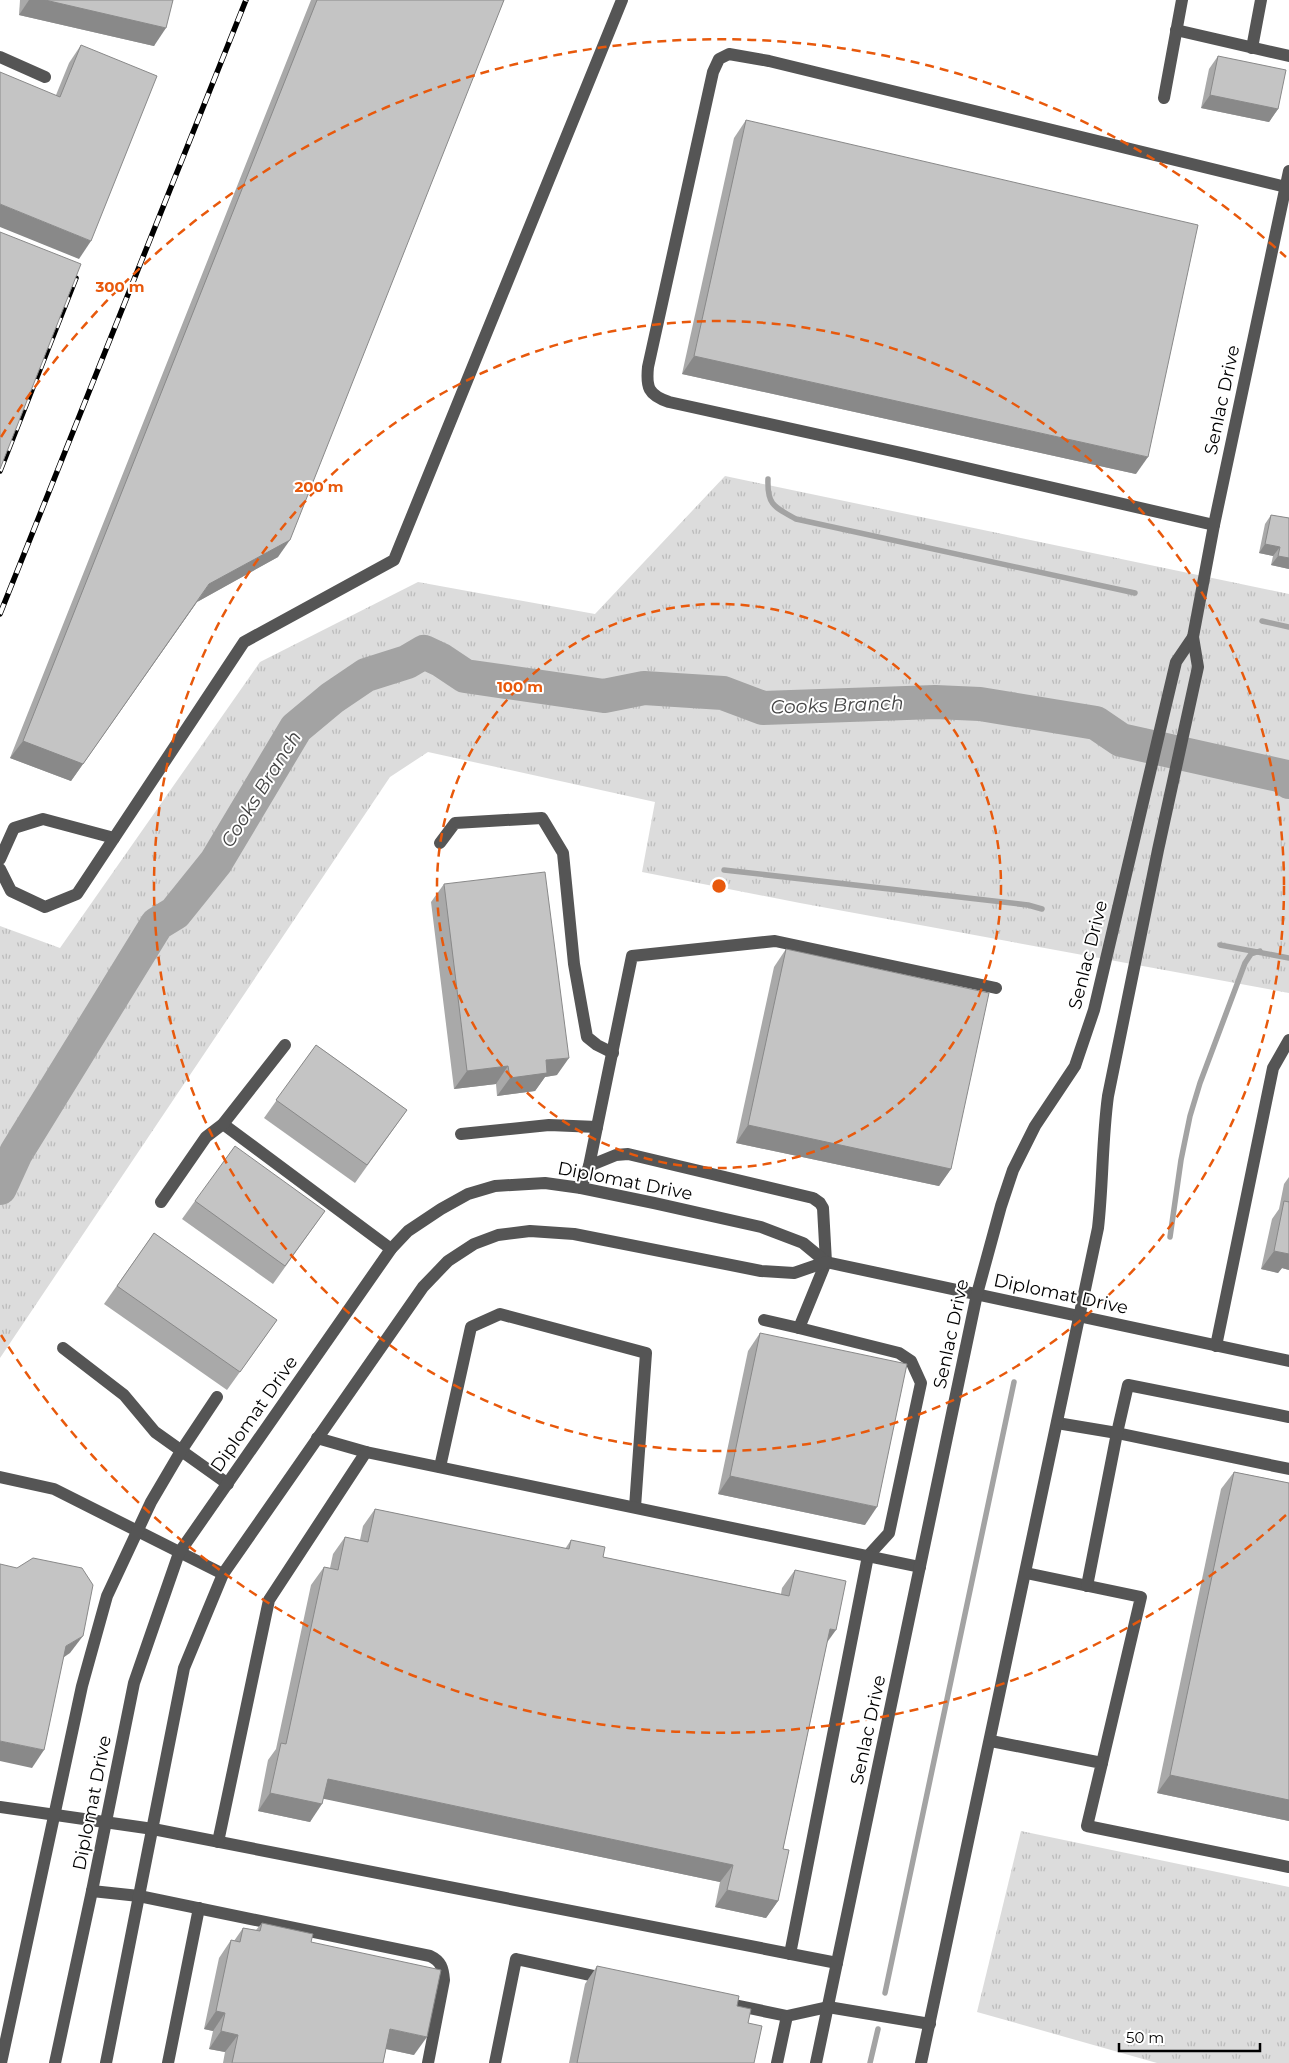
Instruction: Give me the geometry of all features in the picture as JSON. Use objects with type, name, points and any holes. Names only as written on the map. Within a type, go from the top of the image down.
[{"type":"street","points":[[0,869],[11,890],[45,907],[77,894],[244,642],[394,560],[622,0]]},
{"type":"street","points":[[1164,98],[1182,0]]},
{"type":"street","points":[[1252,48],[1261,0]]},
{"type":"street","points":[[1176,30],[1289,56]]},
{"type":"street","points":[[1214,525],[916,456],[669,402],[657,398],[649,390],[646,381],[648,367],[713,72],[719,59],[729,54],[778,63],[1286,187]]},
{"type":"street","points":[[0,57],[45,77]]},
{"type":"street","name":"Senlac Drive","points":[[922,2063],[1098,1228],[1108,1096],[1158,850],[1198,667],[1194,637],[1214,525],[1284,218],[1289,171]]},
{"type":"street","name":"Senlac Drive","points":[[816,2063],[977,1294],[1000,1206],[1013,1170],[1035,1126],[1075,1066],[1094,1010],[1176,662],[1194,637]]},
{"type":"street","points":[[440,843],[455,823],[542,818],[564,853],[574,964],[587,1037],[597,1045],[613,1053]]},
{"type":"street","points":[[0,859],[14,828],[43,819],[114,838]]},
{"type":"street","points":[[581,1188],[589,1166],[632,956],[775,941],[996,988]]},
{"type":"street","points":[[1216,1346],[1273,1068],[1289,1040]]},
{"type":"street","points":[[161,1202],[206,1138],[222,1124],[285,1045]]},
{"type":"street","points":[[222,1124],[391,1250]]},
{"type":"street","points":[[461,1134],[549,1124],[597,1127]]},
{"type":"street","points":[[589,1166],[616,1155],[628,1154],[814,1198],[823,1208],[826,1262],[799,1328]]},
{"type":"street","name":"Diplomat Drive","points":[[55,2063],[134,1684],[179,1553],[391,1250],[408,1231],[441,1209],[477,1192],[495,1186],[544,1184],[581,1188],[761,1227],[804,1243],[826,1262],[1289,1361]]},
{"type":"street","points":[[106,2063],[184,1668],[223,1574],[423,1287],[448,1260],[474,1244],[498,1235],[530,1231],[574,1234],[761,1271],[794,1273],[826,1262]]},
{"type":"street","points":[[440,1467],[471,1327],[500,1314],[646,1353],[635,1507]]},
{"type":"street","points":[[764,1320],[899,1353],[911,1361],[921,1383],[888,1533],[868,1556],[790,1954]]},
{"type":"street","points":[[64,1348],[124,1395],[155,1432],[228,1484]]},
{"type":"street","points":[[1087,1586],[1128,1385],[1289,1417]]},
{"type":"street","points":[[0,2063],[82,1686],[107,1596],[151,1502],[181,1451],[217,1397]]},
{"type":"street","points":[[1057,1423],[1117,1433],[1289,1469]]},
{"type":"street","points":[[317,1438],[366,1452],[920,1567]]},
{"type":"street","points":[[218,1842],[269,1600],[366,1452]]},
{"type":"street","points":[[0,1477],[54,1489],[223,1574]]},
{"type":"street","points":[[1026,1573],[1141,1597],[1086,1826],[1289,1868]]},
{"type":"street","points":[[991,1741],[1102,1763]]},
{"type":"street","points":[[0,1806],[55,1816],[153,1829],[837,1963]]},
{"type":"street","points":[[92,1891],[139,1896],[200,1908],[430,1956],[436,1959],[443,1968],[444,1980],[428,2063]]},
{"type":"street","points":[[168,2063],[200,1908]]},
{"type":"street","points":[[495,2063],[516,1959],[622,1982]]},
{"type":"street","points":[[709,2000],[787,2016],[828,2007],[930,2024]]},
{"type":"street","points":[[777,2063],[787,2016]]},
{"type":"green space","points":[[725,476],[1289,594],[1289,993],[642,872],[655,802],[428,752],[390,777],[0,1358],[0,926],[60,948],[260,662],[418,582],[595,614]]},
{"type":"green space","points":[[1021,1831],[1289,1887],[1289,2063],[1157,2063],[977,2012]]},
{"type":"building","points":[[45,0],[173,0],[166,28]]},
{"type":"building","points":[[317,0],[504,0],[290,540],[209,584],[83,764],[23,741]]},
{"type":"building","points":[[81,45],[157,76],[91,241],[0,204],[0,72],[60,97]]},
{"type":"building","points":[[1218,56],[1286,70],[1278,109],[1210,95]]},
{"type":"building","points":[[746,120],[1198,225],[1148,457],[694,356]]},
{"type":"building","points":[[0,232],[81,264],[0,469]]},
{"type":"building","points":[[1271,515],[1289,518],[1289,558],[1278,556],[1280,547],[1265,544]]},
{"type":"building","points":[[545,872],[569,1058],[546,1060],[547,1073],[510,1078],[508,1066],[467,1071],[444,884]]},
{"type":"building","points":[[786,949],[989,993],[951,1169],[748,1125]]},
{"type":"building","points":[[316,1045],[407,1110],[367,1165],[276,1100]]},
{"type":"building","points":[[235,1146],[325,1211],[285,1266],[195,1201]]},
{"type":"building","points":[[1284,1201],[1289,1202],[1289,1254],[1274,1251]]},
{"type":"building","points":[[154,1233],[277,1320],[240,1372],[117,1286]]},
{"type":"building","points":[[760,1333],[907,1364],[877,1507],[730,1476]]},
{"type":"building","points":[[1234,1472],[1289,1483],[1289,1800],[1170,1775]]},
{"type":"building","points":[[375,1509],[569,1549],[571,1540],[605,1547],[603,1557],[789,1596],[795,1570],[846,1581],[836,1630],[830,1629],[783,1849],[789,1850],[778,1901],[727,1890],[733,1865],[328,1779],[322,1804],[270,1793],[281,1743],[286,1744],[324,1567],[338,1570],[345,1537],[368,1542]]},
{"type":"building","points":[[33,1558],[82,1568],[93,1585],[83,1636],[66,1646],[44,1750],[0,1741],[0,1564],[17,1568]]},
{"type":"building","points":[[262,1923],[313,1934],[311,1942],[441,1970],[427,2037],[390,2029],[383,2063],[232,2063],[238,2035],[221,2031],[225,2013],[216,2011],[231,1940],[240,1942],[243,1928],[260,1931]]},
{"type":"building","points":[[597,1966],[739,1996],[737,2006],[751,2009],[748,2023],[762,2026],[754,2063],[577,2063]]},
{"type":"waterway","points":[[768,479],[769,495],[773,504],[796,519],[1135,593]]},
{"type":"waterway","points":[[1262,621],[1289,627]]},
{"type":"waterway","name":"Cooks Branch","points":[[0,1188],[16,1153],[157,924],[175,913],[216,862],[296,728],[332,698],[366,675],[407,662],[424,652],[441,660],[465,676],[604,696],[644,688],[723,693],[763,708],[935,702],[980,704],[1096,723],[1121,740],[1283,776],[1289,782]]},
{"type":"waterway","points":[[724,870],[1028,905],[1042,909]]},
{"type":"waterway","points":[[1220,945],[1289,958]]},
{"type":"waterway","points":[[1170,1237],[1181,1160],[1190,1116],[1200,1083],[1245,963],[1251,954],[1260,951]]},
{"type":"waterway","points":[[885,1993],[1014,1382]]},
{"type":"waterway","points":[[870,2063],[878,2029]]},
{"type":"railway","points":[[0,614],[246,0]]},
{"type":"railway","points":[[0,471],[76,278]]}]
